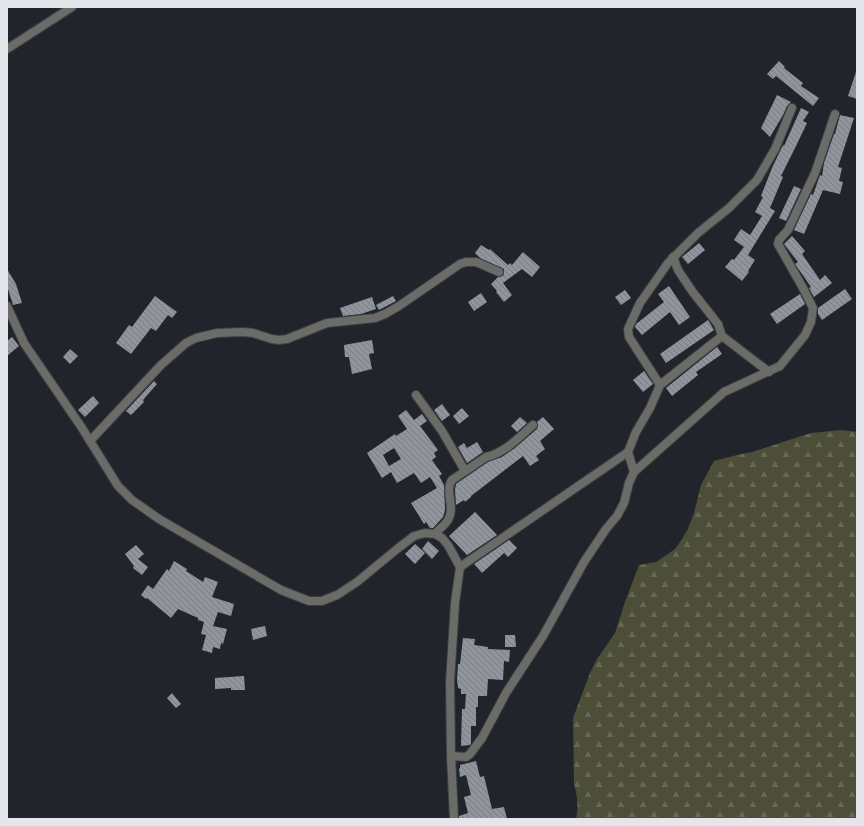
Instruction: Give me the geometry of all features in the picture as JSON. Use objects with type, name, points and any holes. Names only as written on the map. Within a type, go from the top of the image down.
[{"type":"street","points":[[7,49],[72,7]]},
{"type":"street","points":[[660,385],[629,337],[628,329],[640,303],[673,257],[698,233],[729,208],[757,180],[775,149],[792,108]]},
{"type":"street","points":[[451,756],[466,757],[482,738],[506,693],[543,636],[584,562],[606,529],[617,516],[624,503],[629,483],[634,472],[724,392],[780,366],[806,335],[811,322],[813,308],[804,288],[778,244],[779,240],[788,230],[815,173],[835,114]]},
{"type":"street","points":[[673,257],[678,270],[692,291],[718,324],[722,336],[769,372]]},
{"type":"street","points":[[90,441],[161,365],[186,343],[196,338],[212,334],[237,332],[253,333],[272,339],[288,339],[327,323],[340,323],[380,317],[466,262],[476,262],[499,272]]},
{"type":"street","points":[[7,306],[24,343],[90,441],[118,486],[132,500],[159,519],[281,590],[309,601],[322,601],[337,595],[357,582],[397,548],[414,536],[424,533],[435,534],[442,538],[448,545],[460,567],[454,603],[450,682],[454,819]]},
{"type":"street","points":[[460,567],[628,452],[636,432],[650,408],[660,385],[722,336]]},
{"type":"street","points":[[416,394],[442,431],[465,471]]},
{"type":"street","points":[[435,534],[448,521],[450,514],[450,482],[455,476],[486,457],[492,456],[505,449],[533,425]]},
{"type":"street","points":[[628,452],[634,472]]},
{"type":"green space","points":[[842,430],[857,432],[857,819],[576,819],[577,797],[574,784],[573,718],[590,673],[597,659],[615,633],[639,565],[656,562],[675,549],[688,529],[694,513],[701,485],[714,461],[752,452],[811,433]]},
{"type":"building","points":[[779,61],[785,67],[784,68],[803,83],[801,86],[819,98],[813,106],[776,76],[773,79],[767,74]]},
{"type":"building","points":[[857,72],[857,99],[848,96]]},
{"type":"building","points":[[777,95],[791,102],[787,106],[770,137],[761,128]]},
{"type":"building","points":[[801,108],[809,112],[803,121],[807,123],[781,176],[783,177],[770,208],[775,211],[748,255],[755,260],[748,271],[749,272],[742,281],[725,267],[732,259],[734,260],[744,247],[734,240],[741,229],[750,235],[762,216],[755,212],[763,197],[761,196],[772,168],[783,145],[784,146]]},
{"type":"building","points":[[840,115],[854,118],[838,167],[842,168],[839,181],[843,182],[840,194],[823,190],[804,234],[794,230],[811,194],[813,195],[820,175],[822,176],[824,163],[835,134]]},
{"type":"building","points":[[794,186],[801,189],[786,221],[779,218]]},
{"type":"building","points":[[792,236],[805,251],[802,254],[820,280],[825,275],[832,283],[814,297],[809,288],[811,287],[795,264],[798,262],[784,244]]},
{"type":"building","points":[[699,243],[705,250],[688,264],[682,257]]},
{"type":"building","points":[[481,245],[489,250],[490,249],[508,265],[510,263],[512,265],[523,252],[540,267],[532,277],[522,269],[503,283],[512,295],[504,302],[491,284],[498,277],[503,276],[504,269],[480,258],[475,253]]},
{"type":"building","points":[[7,269],[16,284],[22,303],[13,305],[7,286]]},
{"type":"building","points":[[669,286],[690,317],[679,325],[670,312],[642,335],[635,327],[636,324],[664,302],[658,294]]},
{"type":"building","points":[[845,289],[852,299],[822,320],[818,314],[818,308]]},
{"type":"building","points":[[625,290],[631,298],[621,305],[615,297]]},
{"type":"building","points":[[481,293],[487,302],[474,311],[468,302]]},
{"type":"building","points":[[800,294],[805,304],[777,324],[770,314]]},
{"type":"building","points":[[155,296],[177,312],[172,318],[168,315],[156,331],[151,328],[131,354],[116,343],[129,325],[132,327]]},
{"type":"building","points":[[393,296],[396,301],[379,310],[376,305]]},
{"type":"building","points":[[372,297],[376,309],[361,314],[343,316],[340,308]]},
{"type":"building","points":[[708,320],[714,330],[666,363],[660,354]]},
{"type":"building","points":[[12,337],[19,346],[7,356],[7,341]]},
{"type":"building","points":[[372,340],[374,353],[369,354],[372,369],[352,374],[349,357],[345,357],[344,345]]},
{"type":"building","points":[[717,347],[722,354],[696,372],[698,375],[672,396],[666,388]]},
{"type":"building","points":[[70,349],[78,356],[70,364],[63,357]]},
{"type":"building","points":[[644,371],[653,384],[643,392],[633,380]]},
{"type":"building","points":[[154,381],[157,384],[143,400],[144,402],[131,415],[126,411]]},
{"type":"building","points":[[93,396],[99,403],[85,417],[78,410]]},
{"type":"building","points":[[442,404],[450,415],[442,421],[434,410]]},
{"type":"building","points":[[462,408],[469,416],[459,424],[453,416]]},
{"type":"building","points":[[406,410],[414,420],[422,414],[427,421],[420,426],[438,450],[434,453],[436,457],[432,460],[442,474],[439,476],[444,485],[445,510],[443,517],[433,528],[430,528],[426,522],[424,524],[411,503],[437,488],[430,477],[421,483],[414,473],[397,483],[391,472],[382,478],[367,453],[395,434],[396,436],[407,429],[398,416]],"holes":[[[394,448],[401,459],[389,466],[383,455]]]},
{"type":"building","points":[[520,417],[527,423],[517,432],[511,426]]},
{"type":"building","points":[[543,417],[554,429],[540,441],[545,449],[536,456],[539,460],[530,466],[523,456],[465,502],[464,500],[456,505],[456,484],[488,462],[502,457],[515,448],[537,429],[537,422]]},
{"type":"building","points":[[477,442],[483,452],[467,463],[458,447],[464,443],[467,448]]},
{"type":"building","points":[[475,512],[497,535],[467,555],[449,536]]},
{"type":"building","points":[[509,540],[517,548],[508,557],[504,553],[482,573],[474,564]]},
{"type":"building","points":[[428,541],[439,551],[432,559],[422,549]]},
{"type":"building","points":[[415,544],[425,553],[415,564],[405,554]]},
{"type":"building","points":[[136,545],[144,554],[138,559],[148,567],[142,575],[133,568],[134,566],[125,554]]},
{"type":"building","points":[[174,561],[203,582],[205,577],[218,582],[212,597],[234,604],[231,616],[218,612],[213,626],[227,629],[220,649],[213,647],[212,653],[202,650],[206,635],[201,634],[204,622],[178,609],[171,618],[147,598],[146,599],[141,595],[148,585],[153,589],[167,569],[169,571]]},
{"type":"building","points":[[265,626],[267,636],[253,640],[251,629]]},
{"type":"building","points":[[505,635],[515,635],[516,647],[505,647]]},
{"type":"building","points":[[463,638],[475,639],[474,645],[488,647],[488,649],[510,650],[509,662],[504,661],[503,680],[488,679],[487,696],[478,696],[478,707],[476,707],[476,726],[471,726],[471,743],[470,745],[461,746],[462,709],[465,709],[466,694],[461,694],[461,689],[458,688],[457,679]]},
{"type":"building","points":[[244,676],[245,690],[231,690],[231,688],[215,689],[215,678]]},
{"type":"building","points":[[172,693],[181,704],[176,708],[167,698]]},
{"type":"building","points":[[476,761],[480,777],[484,776],[492,809],[504,807],[507,819],[459,819],[459,816],[468,813],[464,797],[471,795],[466,775],[460,777],[460,765]]}]
